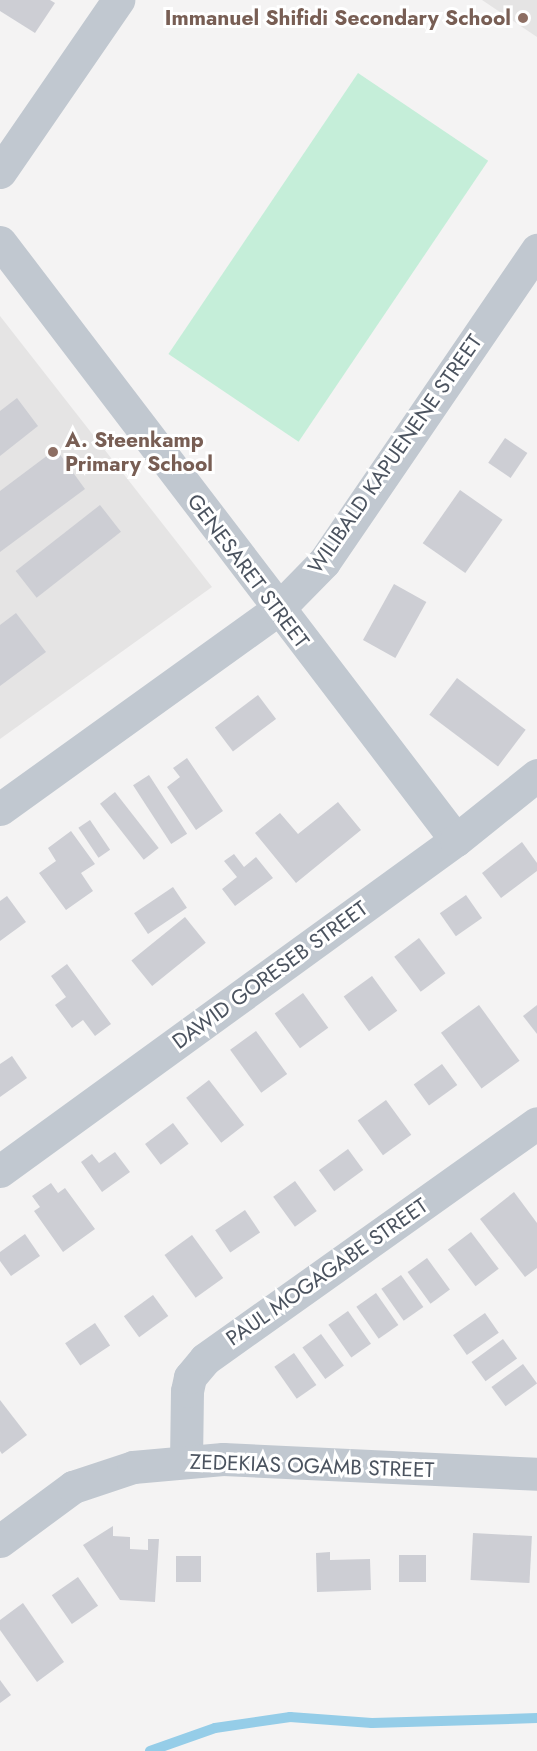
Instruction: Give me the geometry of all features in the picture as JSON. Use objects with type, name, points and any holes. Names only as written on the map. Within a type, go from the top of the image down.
[{"type":"street","points":[[0,172],[118,0]]},
{"type":"street","name":"GENESARET STREET","points":[[0,242],[278,610],[456,840]]},
{"type":"street","name":"WILIBALD KAPUENENE STREET","points":[[0,809],[278,610],[324,562],[537,250]]},
{"type":"street","name":"DAWID GORESEB STREET","points":[[0,1171],[456,840],[537,775]]},
{"type":"street","name":"PAUL MOGAGABE STREET","points":[[186,1462],[187,1391],[190,1377],[205,1359],[537,1123]]},
{"type":"street","name":"ZEDEKIAS OGAMB STREET","points":[[0,1541],[73,1487],[94,1477],[133,1467],[223,1459],[537,1474]]},
{"type":"shaded area","name":"Immanuel Shifidi Secondary School","points":[[482,0],[537,0],[537,37]]},
{"type":"shaded area","name":"A. Steenkamp Primary School","points":[[0,316],[212,587],[0,739]]},
{"type":"green space","points":[[358,73],[488,161],[299,442],[168,354]]},
{"type":"building","points":[[0,0],[50,0],[55,3],[35,33],[0,11]]},
{"type":"building","points":[[17,398],[38,426],[0,456],[0,411]]},
{"type":"building","points":[[505,438],[527,453],[511,478],[488,463]]},
{"type":"building","points":[[56,449],[85,489],[0,552],[0,491]]},
{"type":"building","points":[[460,490],[503,520],[465,573],[423,543]]},
{"type":"building","points":[[100,505],[121,532],[37,598],[16,571]]},
{"type":"building","points":[[394,584],[426,602],[395,658],[363,640]]},
{"type":"building","points":[[16,613],[46,652],[0,686],[0,625]]},
{"type":"building","points":[[457,678],[526,730],[498,766],[429,715]]},
{"type":"building","points":[[258,695],[276,719],[233,751],[215,727]]},
{"type":"building","points":[[187,758],[223,811],[196,830],[167,787],[180,777],[173,768]]},
{"type":"building","points":[[149,775],[187,834],[171,844],[133,785]]},
{"type":"building","points":[[115,792],[159,848],[144,860],[100,804]]},
{"type":"building","points":[[338,802],[361,830],[296,883],[255,833],[280,813],[298,834]]},
{"type":"building","points":[[90,820],[110,850],[99,858],[78,828]]},
{"type":"building","points":[[71,831],[95,864],[81,873],[93,891],[66,910],[39,873],[56,861],[48,848]]},
{"type":"building","points":[[522,842],[537,863],[537,871],[501,898],[482,873]]},
{"type":"building","points":[[234,854],[244,867],[256,857],[273,878],[235,906],[222,889],[237,877],[224,861]]},
{"type":"building","points":[[173,887],[187,908],[148,934],[134,913]]},
{"type":"building","points":[[466,895],[482,918],[456,936],[440,913]]},
{"type":"building","points":[[7,896],[26,922],[0,941],[0,901]]},
{"type":"building","points":[[185,917],[206,943],[152,986],[131,960]]},
{"type":"building","points":[[419,938],[445,973],[421,992],[394,957]]},
{"type":"building","points":[[67,964],[111,1024],[95,1036],[83,1020],[72,1028],[55,1005],[66,997],[51,976]]},
{"type":"building","points":[[372,976],[397,1011],[369,1031],[344,997]]},
{"type":"building","points":[[303,993],[328,1028],[300,1048],[275,1014]]},
{"type":"building","points":[[479,1005],[520,1061],[482,1088],[441,1033]]},
{"type":"building","points":[[537,1005],[537,1034],[523,1016]]},
{"type":"building","points":[[256,1031],[287,1074],[261,1093],[230,1050]]},
{"type":"building","points":[[12,1056],[27,1078],[0,1097],[0,1064]]},
{"type":"building","points":[[442,1064],[457,1085],[429,1106],[414,1085]]},
{"type":"building","points":[[209,1080],[244,1125],[221,1143],[186,1098]]},
{"type":"building","points":[[386,1100],[411,1135],[383,1155],[358,1121]]},
{"type":"building","points":[[173,1123],[189,1144],[161,1165],[145,1144]]},
{"type":"building","points":[[348,1149],[363,1170],[334,1191],[319,1170]]},
{"type":"building","points":[[115,1152],[130,1172],[102,1192],[81,1162],[92,1154],[99,1163]]},
{"type":"building","points":[[295,1181],[317,1211],[295,1227],[273,1197]]},
{"type":"building","points":[[51,1183],[58,1193],[65,1188],[95,1229],[63,1252],[34,1211],[40,1207],[32,1196]]},
{"type":"building","points":[[514,1192],[537,1223],[537,1268],[525,1277],[480,1219]]},
{"type":"building","points":[[245,1210],[260,1232],[230,1253],[215,1230]]},
{"type":"building","points":[[471,1232],[499,1269],[476,1286],[448,1249]]},
{"type":"building","points":[[25,1234],[40,1256],[11,1276],[0,1261],[0,1252]]},
{"type":"building","points":[[192,1235],[223,1278],[196,1298],[164,1255]]},
{"type":"building","points":[[427,1258],[450,1290],[431,1304],[408,1272]]},
{"type":"building","points":[[401,1275],[423,1307],[404,1321],[381,1289]]},
{"type":"building","points":[[376,1293],[398,1325],[379,1339],[356,1307]]},
{"type":"building","points":[[153,1295],[168,1316],[139,1337],[124,1316]]},
{"type":"building","points":[[348,1311],[371,1344],[351,1358],[328,1325]]},
{"type":"building","points":[[485,1313],[499,1333],[467,1355],[453,1335]]},
{"type":"building","points":[[95,1323],[110,1345],[80,1366],[65,1343]]},
{"type":"building","points":[[321,1334],[344,1366],[325,1379],[302,1348]]},
{"type":"building","points":[[503,1339],[517,1358],[486,1381],[471,1362]]},
{"type":"building","points":[[294,1353],[316,1385],[297,1399],[274,1367]]},
{"type":"building","points":[[523,1364],[537,1383],[506,1406],[491,1387]]},
{"type":"building","points":[[0,1400],[27,1435],[2,1454],[0,1451]]},
{"type":"building","points":[[113,1526],[113,1536],[130,1537],[130,1549],[148,1550],[148,1539],[159,1539],[155,1602],[120,1600],[83,1545]]},
{"type":"building","points":[[473,1533],[532,1536],[529,1583],[471,1580]]},
{"type":"building","points":[[330,1552],[330,1560],[370,1559],[371,1590],[317,1592],[316,1553]]},
{"type":"building","points":[[399,1555],[426,1555],[426,1582],[399,1582]]},
{"type":"building","points":[[176,1556],[201,1556],[201,1582],[176,1582]]},
{"type":"building","points":[[78,1577],[98,1606],[72,1624],[52,1595]]},
{"type":"building","points":[[23,1603],[64,1662],[37,1682],[0,1630],[0,1620]]},
{"type":"building","points":[[0,1680],[11,1695],[0,1703]]},
{"type":"waterway","points":[[150,1751],[215,1728],[290,1717],[372,1723],[537,1718]]},
{"type":"place","name":"Immanuel Shifidi Secondary School","points":[[523,18]]},
{"type":"place","name":"A. Steenkamp Primary School","points":[[53,452]]}]
